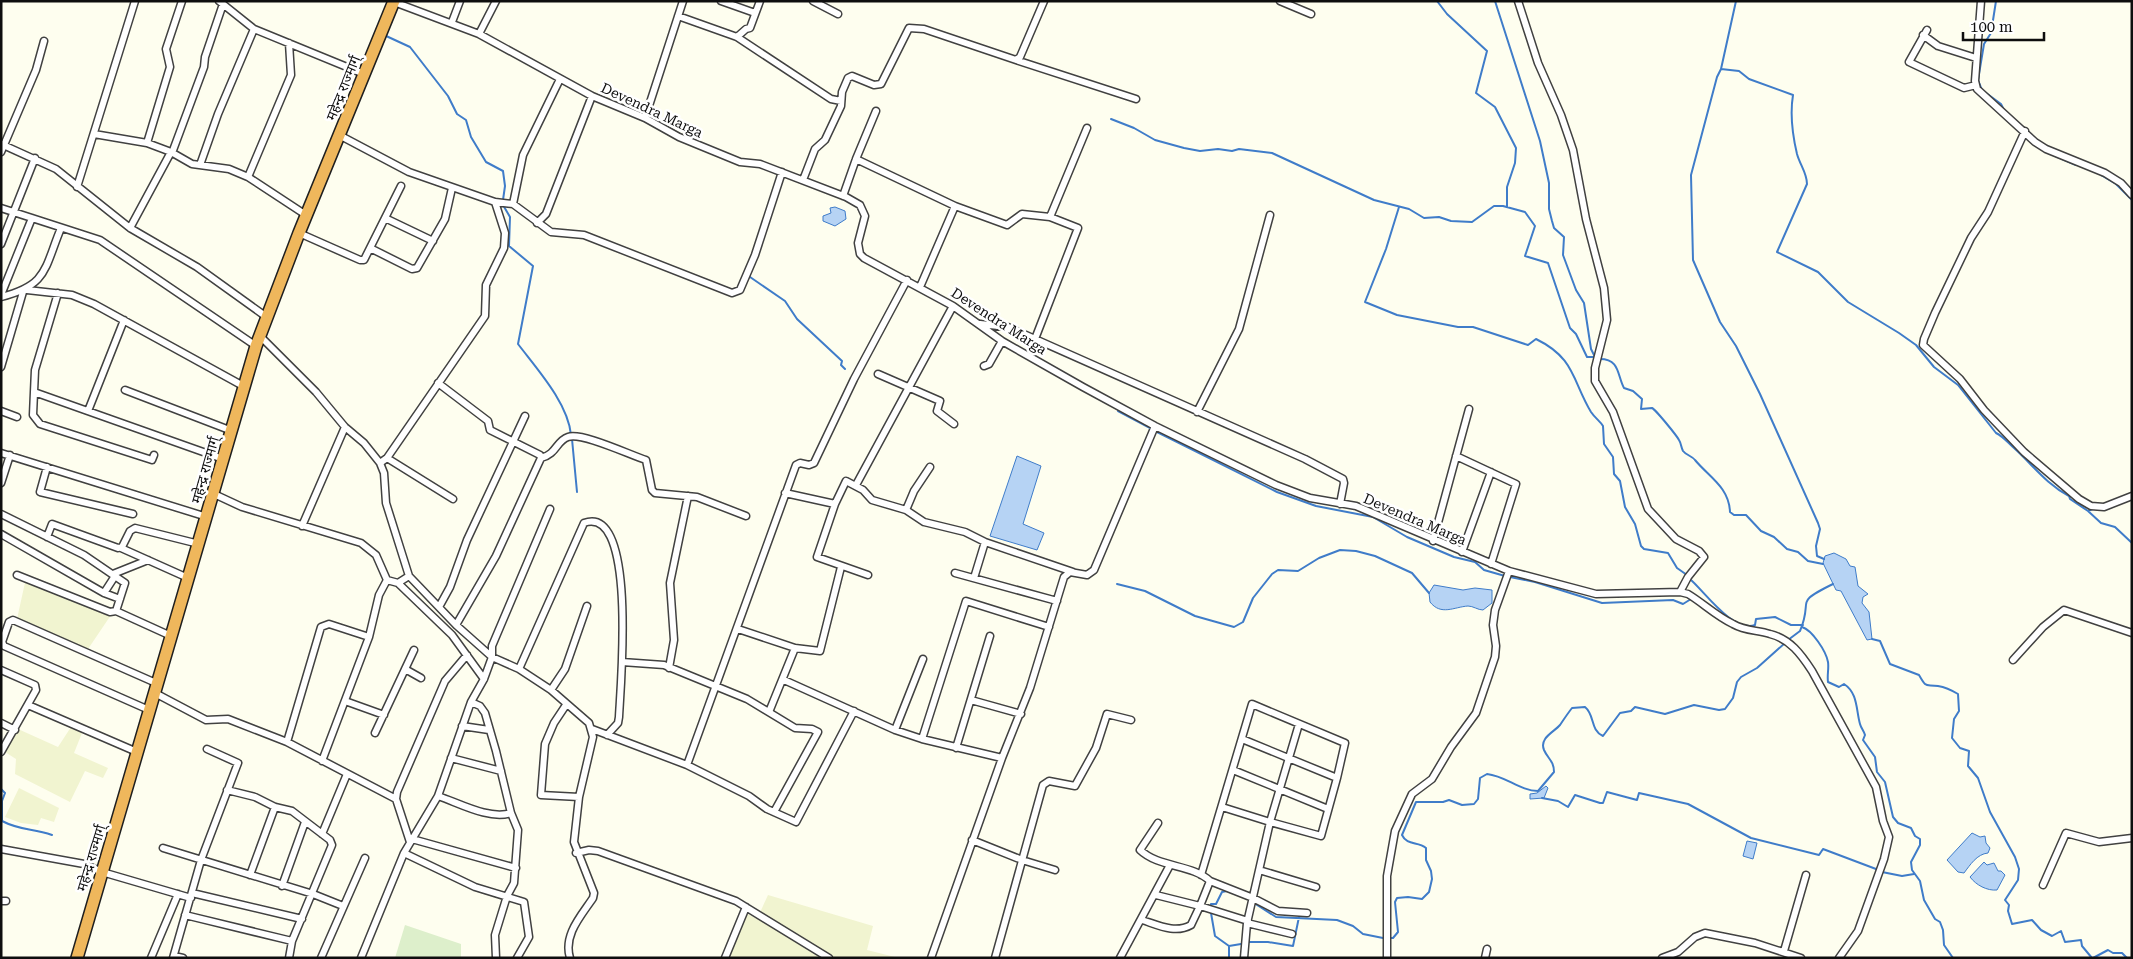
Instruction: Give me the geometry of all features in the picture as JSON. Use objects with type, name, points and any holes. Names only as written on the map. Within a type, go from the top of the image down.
[{"type":"highway","name":"महेन्द्र राज्मार्ग्","points":[[77,958],[154,688],[214,494],[258,341],[306,215],[394,2]]},
{"type":"street","points":[[77,187],[135,1]]},
{"type":"street","points":[[147,143],[170,67],[166,49],[182,1]]},
{"type":"street","points":[[452,22],[460,1]]},
{"type":"street","points":[[479,34],[496,1]]},
{"type":"street","points":[[645,118],[682,1]]},
{"type":"street","points":[[721,1],[755,13]]},
{"type":"street","points":[[736,36],[750,28],[760,1]]},
{"type":"street","points":[[1016,60],[1020,57],[1044,1]]},
{"type":"street","points":[[1280,1],[1311,14]]},
{"type":"street","points":[[1518,1],[1538,63],[1561,115],[1573,150],[1586,219],[1604,288],[1607,320],[1595,368],[1595,381],[1613,412],[1648,509],[1676,539],[1699,551],[1704,557],[1685,582],[1680,592],[1691,596],[1733,625],[1783,639],[1802,656],[1836,711],[1876,786],[1889,842],[1858,931],[1839,958]]},
{"type":"street","points":[[1981,1],[1976,58],[1976,85],[1981,93],[2046,150],[2104,173],[2121,182],[2132,195]]},
{"type":"street","points":[[130,228],[172,153],[204,67],[204,58],[221,2],[254,29],[364,74]]},
{"type":"street","name":"Devendra Marga","points":[[394,2],[452,22],[479,34],[592,96],[645,118],[678,137],[740,162],[760,164],[782,172],[843,196],[860,205],[865,216],[858,243],[860,254],[864,258],[953,306],[1002,341],[1155,426],[1276,485],[1310,498],[1356,506],[1509,571],[1596,594],[1680,592]]},
{"type":"street","points":[[811,4],[838,14]]},
{"type":"street","points":[[678,16],[736,36],[830,99],[841,101]]},
{"type":"street","points":[[803,180],[815,149],[826,140],[841,106],[843,87],[849,76],[874,85],[881,84],[908,29],[912,27],[924,29],[1136,100]]},
{"type":"street","points":[[200,165],[218,114],[254,29]]},
{"type":"street","points":[[1976,58],[1938,46],[1925,33],[1909,62],[1964,88],[1976,85]]},
{"type":"street","points":[[1,152],[36,70],[44,41]]},
{"type":"street","points":[[248,177],[290,75],[289,43]]},
{"type":"street","points":[[510,203],[523,155],[560,79]]},
{"type":"street","points":[[537,222],[546,214],[592,96]]},
{"type":"street","points":[[843,196],[876,111]]},
{"type":"street","points":[[1050,217],[1087,128]]},
{"type":"street","points":[[2025,131],[1988,212],[1971,238],[1935,314],[1924,339],[1923,346],[1960,380],[1984,410],[2024,452],[2079,499],[2091,506],[2104,507],[2132,496]]},
{"type":"street","points":[[94,134],[147,143],[172,153],[192,164],[229,169],[248,177],[306,215]]},
{"type":"street","points":[[339,135],[409,172],[497,202],[510,203],[551,232],[584,235],[732,293],[740,290],[755,255],[782,172]]},
{"type":"street","points":[[3,144],[56,169],[130,228],[196,267],[268,318]]},
{"type":"street","points":[[1,244],[15,213],[35,158]]},
{"type":"street","points":[[856,159],[955,206],[1007,225],[1022,214],[1050,217],[1078,228],[1035,339]]},
{"type":"street","points":[[299,233],[362,261],[401,186]]},
{"type":"street","points":[[370,248],[414,270],[417,268],[445,219],[452,188]]},
{"type":"street","points":[[380,463],[387,458],[485,316],[486,285],[504,248],[505,233],[497,202]]},
{"type":"street","points":[[920,287],[955,206]]},
{"type":"street","points":[[1,208],[100,240],[258,341],[316,392],[344,427],[364,443],[380,463],[384,473],[386,503],[409,576],[456,625],[492,658],[519,670],[551,690],[589,723],[593,737],[579,797],[574,842],[576,853],[594,893],[593,898],[571,932],[568,940],[570,958]]},
{"type":"street","points":[[1197,412],[1239,329],[1270,215]]},
{"type":"street","points":[[1,296],[32,218]]},
{"type":"street","points":[[385,218],[432,242]]},
{"type":"street","points":[[1,367],[25,291],[40,279],[61,228]]},
{"type":"street","points":[[687,765],[738,629],[785,493],[798,463],[809,466],[814,464],[854,380],[907,280]]},
{"type":"street","points":[[1,296],[25,291],[72,295],[94,304],[245,387]]},
{"type":"street","points":[[58,293],[35,370],[33,415],[40,424],[152,460],[154,454]]},
{"type":"street","points":[[856,485],[953,306]]},
{"type":"street","points":[[88,410],[124,320]]},
{"type":"street","points":[[979,324],[1008,327],[1271,443],[1341,477],[1344,483],[1340,504]]},
{"type":"street","points":[[984,366],[989,364],[1002,341]]},
{"type":"street","points":[[878,374],[940,400],[937,412],[954,424]]},
{"type":"street","points":[[438,383],[488,421],[490,430],[540,455],[541,458]]},
{"type":"street","points":[[125,390],[232,431]]},
{"type":"street","points":[[34,392],[223,459]]},
{"type":"street","points":[[1433,540],[1470,409]]},
{"type":"street","points":[[1,411],[17,417]]},
{"type":"street","points":[[439,607],[450,587],[467,540],[525,416]]},
{"type":"street","points":[[868,575],[817,557],[835,504],[846,481],[856,485],[872,500],[906,510],[924,522],[965,532],[985,542],[1086,575],[1094,570],[1155,426]]},
{"type":"street","points":[[302,526],[344,427]]},
{"type":"street","points":[[456,625],[496,556],[541,458],[552,454],[563,439],[577,436],[646,460],[649,464],[652,490],[655,493],[698,497],[746,516]]},
{"type":"street","points":[[1,453],[207,517]]},
{"type":"street","points":[[1,483],[10,455]]},
{"type":"street","points":[[1456,456],[1492,472],[1514,483],[1516,486],[1491,564]]},
{"type":"street","points":[[387,458],[453,499]]},
{"type":"street","points":[[47,467],[40,492],[133,514]]},
{"type":"street","points":[[906,510],[914,491],[930,467]]},
{"type":"street","points":[[1462,552],[1492,472]]},
{"type":"street","points":[[785,493],[835,504]]},
{"type":"street","points":[[214,494],[231,503],[361,543],[376,555],[386,580],[379,595],[369,637],[322,761]]},
{"type":"street","points":[[670,668],[674,640],[670,583],[688,496]]},
{"type":"street","points":[[362,958],[404,853],[438,796],[471,702],[484,679],[492,658],[492,646],[550,509]]},
{"type":"street","points":[[1,514],[84,555],[124,583],[116,611]]},
{"type":"street","points":[[519,670],[584,522],[598,523],[610,535],[616,550],[624,620],[619,717],[618,722],[607,735]]},
{"type":"street","points":[[47,537],[52,524],[121,548],[188,578]]},
{"type":"street","points":[[121,548],[130,531],[136,528],[199,544]]},
{"type":"street","points":[[1,534],[104,593],[120,599]]},
{"type":"street","points":[[974,578],[985,542]]},
{"type":"street","points":[[104,593],[114,575],[148,560]]},
{"type":"street","points":[[738,629],[795,648],[820,651],[841,567]]},
{"type":"street","points":[[1387,958],[1387,876],[1395,831],[1412,794],[1432,779],[1451,747],[1476,712],[1495,657],[1496,646],[1493,624],[1495,610],[1509,571]]},
{"type":"street","points":[[931,958],[1002,758],[1021,714],[1066,574],[1073,572]]},
{"type":"street","points":[[955,573],[1057,601]]},
{"type":"street","points":[[17,575],[110,612],[116,611],[171,636]]},
{"type":"street","points":[[398,583],[409,576]]},
{"type":"street","points":[[386,580],[398,583],[452,635],[484,679]]},
{"type":"street","points":[[922,739],[966,602],[1049,627]]},
{"type":"street","points":[[551,690],[565,669],[587,606]]},
{"type":"street","points":[[2013,660],[2043,627],[2064,610],[2132,632]]},
{"type":"street","points":[[148,710],[4,646],[2,641],[9,622],[13,620],[154,688],[206,720],[228,719],[287,742],[347,774],[367,782],[396,799]]},
{"type":"street","points":[[287,742],[321,627],[329,624],[369,637]]},
{"type":"street","points":[[956,748],[990,636]]},
{"type":"street","points":[[770,712],[795,648]]},
{"type":"street","points":[[375,733],[414,650]]},
{"type":"street","points":[[411,840],[396,799],[396,792],[445,681],[467,655]]},
{"type":"street","points":[[895,730],[923,658]]},
{"type":"street","points":[[622,662],[655,663],[670,668],[747,699],[795,728],[812,729],[818,732],[774,812]]},
{"type":"street","points":[[405,669],[421,678]]},
{"type":"street","points":[[1,670],[35,686],[36,691],[1,752]]},
{"type":"street","points":[[784,680],[895,730],[956,748],[1002,758]]},
{"type":"street","points":[[970,700],[1021,714]]},
{"type":"street","points":[[345,701],[384,715]]},
{"type":"street","points":[[471,702],[483,710],[511,813],[518,830],[514,884],[507,896],[495,935],[496,958]]},
{"type":"street","points":[[28,704],[137,752]]},
{"type":"street","points":[[1201,875],[1252,704],[1346,743],[1321,836],[1222,807]]},
{"type":"street","points":[[566,705],[554,723],[545,744],[541,795],[579,797]]},
{"type":"street","points":[[592,729],[687,765],[796,822],[854,711]]},
{"type":"street","points":[[995,958],[1045,783],[1049,781],[1075,786],[1096,748],[1107,714],[1131,720]]},
{"type":"street","points":[[1,723],[15,730]]},
{"type":"street","points":[[1244,958],[1248,922],[1270,822],[1299,724]]},
{"type":"street","points":[[462,726],[489,730]]},
{"type":"street","points":[[1242,740],[1337,778]]},
{"type":"street","points":[[183,958],[174,957],[201,860],[238,763],[207,750]]},
{"type":"street","points":[[451,758],[501,771]]},
{"type":"street","points":[[1233,770],[1328,809]]},
{"type":"street","points":[[322,834],[347,774]]},
{"type":"street","points":[[227,790],[255,797],[275,807],[301,815],[305,822],[330,840],[332,845],[292,941],[289,958]]},
{"type":"street","points":[[438,796],[492,814],[503,816],[511,813]]},
{"type":"street","points":[[250,875],[275,807]]},
{"type":"street","points":[[282,886],[305,822]]},
{"type":"street","points":[[1158,823],[1140,850],[1170,865],[1201,875],[1210,881],[1253,898],[1278,911],[1307,913]]},
{"type":"street","points":[[2043,885],[2066,833],[2100,842],[2132,838]]},
{"type":"street","points":[[411,840],[516,868]]},
{"type":"street","points":[[972,840],[1022,860],[1055,870]]},
{"type":"street","points":[[163,848],[313,894],[343,906]]},
{"type":"street","points":[[1,849],[47,859],[68,860],[178,894],[302,919]]},
{"type":"street","points":[[576,853],[589,850],[598,851],[725,896],[829,958]]},
{"type":"street","points":[[404,853],[475,887],[524,902],[530,937],[517,958]]},
{"type":"street","points":[[321,958],[365,858]]},
{"type":"street","points":[[1120,958],[1156,895],[1170,865]]},
{"type":"street","points":[[1259,870],[1316,887]]},
{"type":"street","points":[[1784,951],[1806,875]]},
{"type":"street","points":[[1142,920],[1174,930],[1180,930],[1191,925],[1210,881]]},
{"type":"street","points":[[151,958],[178,894]]},
{"type":"street","points":[[1156,895],[1200,906],[1292,934]]},
{"type":"street","points":[[725,958],[746,908]]},
{"type":"street","points":[[186,915],[292,941]]},
{"type":"street","points":[[1662,958],[1678,952],[1695,937],[1705,933],[1723,935],[1784,951],[1801,958]]},
{"type":"street","points":[[1485,958],[1487,949]]},
{"type":"green space","points":[[26,578],[111,615],[86,652],[17,619]]},
{"type":"green space","points":[[71,727],[82,733],[74,753],[108,768],[103,778],[85,771],[70,802],[15,774],[16,759],[5,752],[18,729],[58,747]]},
{"type":"green space","points":[[19,788],[59,808],[54,822],[41,818],[38,825],[21,823],[5,817]]},
{"type":"green space","points":[[768,895],[873,926],[867,950],[899,958],[726,958],[744,912],[757,919]]},
{"type":"green space","points":[[405,925],[461,944],[461,958],[395,958]]},
{"type":"water","points":[[835,207],[845,211],[846,219],[835,226],[823,221],[823,216],[831,213],[830,208]]},
{"type":"water","points":[[1017,456],[1041,466],[1023,524],[1044,533],[1037,550],[990,536]]},
{"type":"water","points":[[1834,553],[1846,559],[1850,566],[1855,567],[1858,586],[1868,594],[1863,597],[1862,603],[1869,612],[1872,639],[1867,640],[1841,591],[1836,590],[1823,563],[1825,556]]},
{"type":"water","points":[[1434,585],[1463,590],[1475,588],[1492,590],[1492,603],[1483,610],[1468,606],[1448,610],[1439,609],[1430,602],[1429,593]]},
{"type":"water","points":[[1546,786],[1548,788],[1544,798],[1530,799],[1530,794],[1537,793]]},
{"type":"water","points":[[1972,833],[1980,837],[1985,836],[1986,843],[1990,848],[1988,853],[1971,863],[1964,873],[1958,872],[1947,860]]},
{"type":"water","points":[[1747,841],[1757,843],[1753,859],[1743,856]]},
{"type":"water","points":[[1984,862],[1987,865],[1994,863],[1998,871],[2005,875],[1997,890],[1989,890],[1982,887],[1970,877]]},
{"type":"waterway","points":[[1437,1],[1447,14],[1487,51],[1476,93],[1495,107],[1516,148],[1515,163],[1507,187],[1507,207]]},
{"type":"waterway","points":[[1111,119],[1134,128],[1155,140],[1184,148],[1200,151],[1218,149],[1232,151],[1239,149],[1272,153],[1374,200],[1409,209],[1424,218],[1439,217],[1451,221],[1472,222],[1494,206],[1503,206],[1525,212],[1535,226],[1525,256],[1548,263],[1570,328],[1576,334],[1587,357],[1595,357],[1591,349],[1584,303],[1576,290],[1563,255],[1564,237],[1554,228],[1552,221],[1549,209],[1549,183],[1540,141],[1495,1]]},
{"type":"waterway","points":[[1736,1],[1721,69],[1717,77],[1691,175],[1693,260],[1720,322],[1736,346],[1760,394],[1818,523],[1820,529],[1816,546],[1817,556],[1824,559]]},
{"type":"waterway","points":[[1996,1],[1991,33],[1984,44],[1978,80],[1982,90],[2001,104],[2005,112]]},
{"type":"waterway","points":[[384,35],[410,47],[448,96],[457,114],[466,120],[471,137],[486,162],[503,171],[505,186],[503,200]]},
{"type":"waterway","points":[[1721,69],[1739,71],[1749,79],[1793,95],[1794,140],[1807,184],[1777,252],[1818,272],[1848,302],[1916,345],[1934,367],[1958,385],[1996,433],[2046,480],[2069,496],[2070,499],[2088,511],[2095,508],[2103,510],[2112,507]]},
{"type":"waterway","points":[[2046,152],[2076,165]]},
{"type":"waterway","points":[[2101,175],[2116,184],[2132,200]]},
{"type":"waterway","points":[[503,205],[510,217],[509,246],[533,266],[518,344],[558,399],[569,423],[571,435]]},
{"type":"waterway","points":[[1399,207],[1386,249],[1365,302],[1397,315],[1458,327],[1473,327],[1528,345],[1536,339],[1549,346],[1566,362],[1591,412],[1603,426],[1604,444],[1613,457],[1614,474],[1620,481],[1625,507],[1635,524],[1641,546],[1644,549],[1668,553],[1677,568],[1687,575]]},
{"type":"waterway","points":[[750,277],[785,301],[797,319],[842,361],[841,365],[845,369]]},
{"type":"waterway","points":[[1600,359],[1615,365],[1624,388],[1633,391],[1642,399],[1641,409],[1652,408],[1680,442],[1683,451],[1694,459],[1717,483],[1726,496],[1730,512],[1734,515],[1746,515],[1761,531],[1774,537],[1787,549],[1798,552],[1808,561],[1823,564]]},
{"type":"waterway","points":[[1118,411],[1152,429]]},
{"type":"waterway","points":[[1155,431],[1277,492],[1316,506],[1373,517],[1407,537],[1454,557],[1475,562],[1484,570],[1505,576]]},
{"type":"waterway","points":[[572,439],[577,492]]},
{"type":"waterway","points":[[2088,511],[2101,523],[2115,527],[2132,543]]},
{"type":"waterway","points":[[1117,584],[1145,591],[1195,616],[1234,627],[1243,622],[1253,598],[1272,574],[1278,570],[1298,571],[1319,558],[1340,550],[1356,551],[1375,556],[1412,573],[1429,593]]},
{"type":"waterway","points":[[1510,577],[1535,582],[1602,603],[1673,600],[1683,604],[1691,599]]},
{"type":"waterway","points":[[1690,579],[1720,610],[1738,623],[1746,626],[1755,625],[1756,619],[1775,617],[1791,625],[1803,625]]},
{"type":"waterway","points":[[1788,640],[1800,631],[1808,599],[1820,590],[1833,584]]},
{"type":"waterway","points":[[1802,627],[1814,636],[1824,652],[1828,662],[1828,682],[1839,687],[1844,684],[1852,692],[1860,724],[1865,735],[1863,740],[1875,757],[1877,772],[1885,782],[1893,817],[1898,823],[1911,828],[1915,836],[1920,839],[1920,845],[1911,862],[1912,870],[1920,881],[1924,900],[1935,919],[1940,922],[1943,930],[1944,945],[1953,958]]},
{"type":"waterway","points":[[1872,639],[1880,641],[1890,664],[1919,675],[1927,685],[1948,689],[1958,694],[1959,711],[1954,719],[1952,738],[1960,748],[1969,751],[1968,766],[1978,778],[1990,812],[2015,857],[2019,869],[2018,880],[2005,900],[2009,905],[2008,911],[2012,924],[2032,920],[2041,930],[2052,936],[2061,931],[2065,942],[2081,940],[2082,946],[2092,958]]},
{"type":"waterway","points":[[1388,938],[1393,938],[1398,932],[1395,902],[1397,898],[1422,899],[1429,892],[1432,879],[1426,860],[1426,848],[1407,841],[1402,835],[1416,802],[1443,802],[1449,800],[1462,805],[1474,804],[1478,799],[1480,778],[1487,774],[1494,775],[1525,789],[1538,791],[1554,772],[1552,763],[1544,750],[1545,739],[1560,725],[1572,708],[1585,707],[1596,730],[1603,736],[1620,713],[1631,711],[1635,707],[1665,714],[1694,705],[1719,710],[1725,709],[1733,698],[1737,682],[1741,677],[1757,668],[1785,643]]},
{"type":"waterway","points":[[1,789],[5,793],[2,801],[2,821],[52,835]]},
{"type":"waterway","points":[[1542,798],[1558,801],[1568,807],[1575,795],[1603,803],[1607,792],[1637,800],[1639,793],[1688,804],[1751,838],[1819,855],[1823,849],[1876,869]]},
{"type":"waterway","points":[[1882,872],[1902,876],[1914,874]]},
{"type":"waterway","points":[[1211,908],[1211,904],[1216,904],[1222,892],[1227,891]]},
{"type":"waterway","points":[[1254,903],[1276,917],[1337,920],[1353,926],[1363,934],[1383,938]]},
{"type":"waterway","points":[[1211,913],[1215,936],[1229,946]]},
{"type":"waterway","points":[[1248,942],[1268,942],[1293,946],[1299,917]]},
{"type":"waterway","points":[[1229,958],[1229,946],[1241,944]]},
{"type":"waterway","points":[[2093,958],[2108,950],[2113,953],[2122,953],[2127,958]]}]
